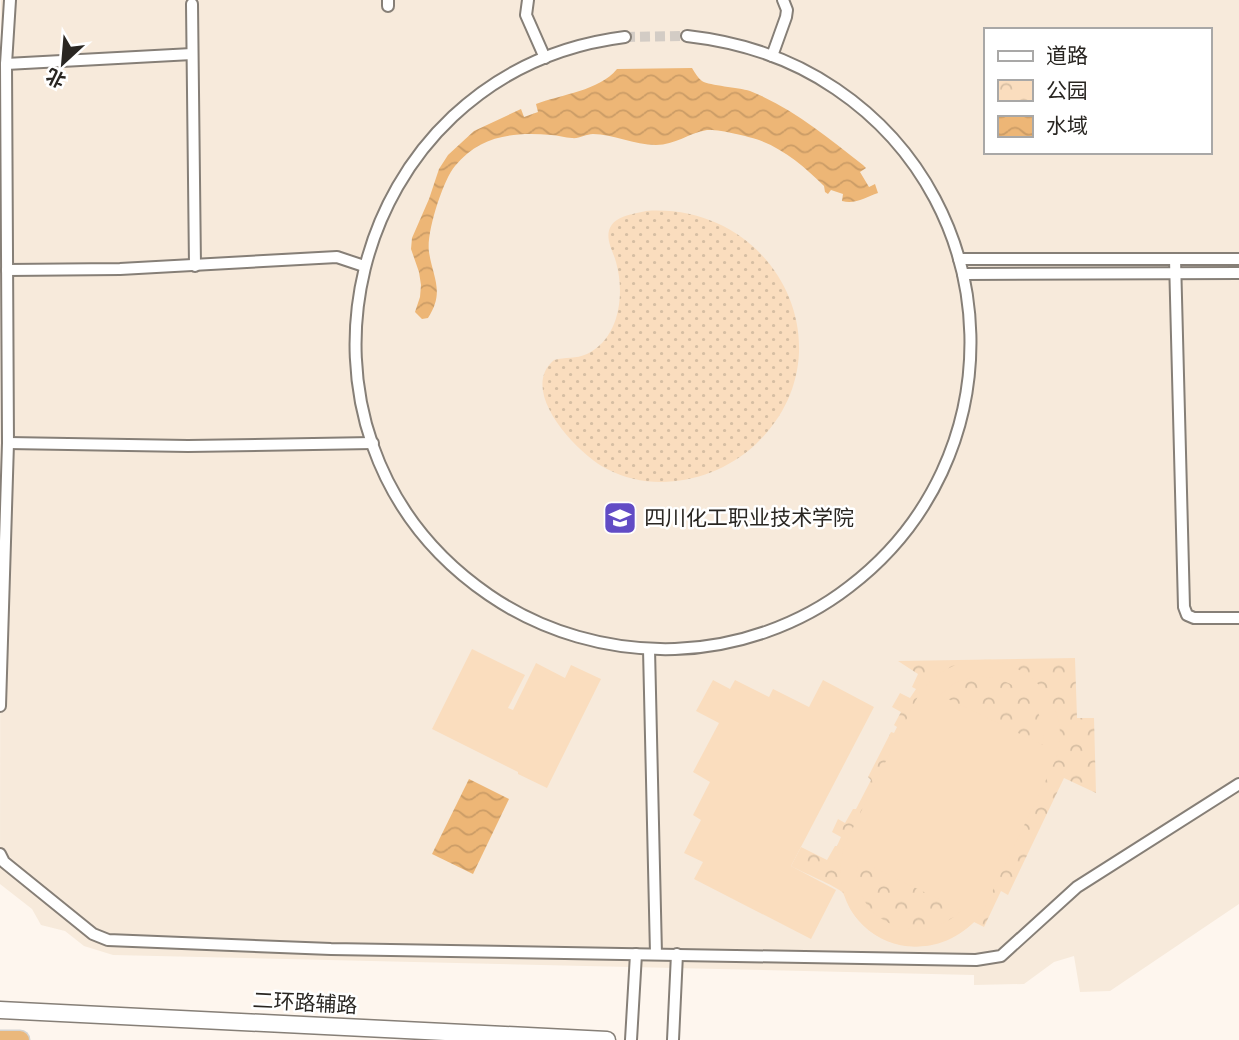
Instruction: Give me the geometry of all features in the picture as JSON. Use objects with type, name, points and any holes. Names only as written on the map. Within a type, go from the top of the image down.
[{"type":"highway","points":[[0,1040],[20,1040]]},
{"type":"main road","name":"二环路辅路","points":[[0,1010],[607,1040]]},
{"type":"street","points":[[0,706],[7,270],[6,64],[10,0]]},
{"type":"street","points":[[528,0],[526,15],[545,58]]},
{"type":"street","points":[[772,55],[786,17],[787,10],[783,0]]},
{"type":"street","points":[[192,4],[195,266]]},
{"type":"street","points":[[625,37],[575,48],[545,58],[512,74],[474,99],[448,121],[425,146],[399,183],[378,223],[364,266],[356,311],[355,356],[361,401],[373,443],[392,487],[416,525],[446,559],[481,589],[519,613],[561,632],[605,644],[673,649],[740,640],[804,616],[843,592],[894,547],[933,492],[959,429],[971,362],[970,317],[959,259],[949,228],[929,188],[903,150],[888,133],[836,89],[797,66],[732,43],[687,36]]},
{"type":"street","points":[[6,64],[192,54]]},
{"type":"street","points":[[7,270],[195,266],[337,257],[364,266]]},
{"type":"street","points":[[959,259],[1239,259]]},
{"type":"street","points":[[1175,259],[1184,607],[1191,618],[1239,618]]},
{"type":"street","points":[[963,274],[1239,273]]},
{"type":"street","points":[[5,439],[188,446],[373,443]]},
{"type":"street","points":[[649,649],[656,954]]},
{"type":"street","points":[[0,854],[4,862],[93,934],[108,940],[331,949],[992,959],[1008,951],[1077,887],[1239,784]]},
{"type":"street","points":[[631,1040],[636,954]]},
{"type":"street","points":[[673,1040],[677,954]]},
{"type":"shaded area","name":"四川化工职业技术学院","points":[[1,0],[1239,0],[1239,904],[1110,991],[1080,992],[1074,956],[1054,962],[1024,984],[974,985],[974,975],[113,955],[84,946],[65,931],[41,925],[32,909],[0,884]]},
{"type":"green space","points":[[646,211],[692,215],[732,231],[764,257],[786,290],[798,329],[797,369],[784,408],[755,445],[739,457],[703,475],[684,480],[644,481],[607,469],[581,450],[568,436],[547,404],[543,388],[544,373],[554,360],[587,354],[607,337],[617,314],[620,288],[609,230],[618,219]]},
{"type":"green space","points":[[472,649],[525,675],[508,708],[513,710],[536,663],[565,678],[571,665],[601,679],[547,788],[432,729]]},
{"type":"green space","points":[[1075,658],[1077,718],[1094,718],[1096,793],[1064,778],[1008,895],[1001,891],[984,927],[974,922],[962,932],[934,944],[904,946],[889,942],[861,923],[839,890],[791,866],[801,847],[827,860],[837,846],[841,837],[832,832],[838,819],[845,823],[853,809],[856,809],[871,780],[868,777],[891,732],[894,733],[897,727],[894,725],[901,712],[892,707],[900,693],[910,698],[916,689],[912,687],[918,674],[898,661]]},
{"type":"green space","points":[[982,660],[1010,665],[1037,683],[1048,696],[1059,725],[1060,742],[1056,759],[982,913],[959,934],[933,945],[906,946],[882,938],[861,923],[847,902],[841,875],[845,844],[919,694],[934,678],[951,667]],"holes":[[[973,677],[1001,680],[1024,694],[1040,716],[1043,745],[940,695],[955,683]],[[858,860],[961,910],[961,911],[944,923],[926,928],[907,929],[890,923],[875,913],[864,899],[858,881]]]},
{"type":"green space","points":[[713,680],[730,689],[735,680],[769,697],[773,689],[809,707],[823,680],[874,707],[791,866],[836,890],[811,939],[694,879],[703,862],[684,853],[701,820],[693,815],[710,782],[693,772],[719,723],[696,711]]},
{"type":"water","points":[[692,68],[702,81],[750,91],[809,124],[866,168],[860,172],[869,187],[875,184],[878,193],[856,201],[842,201],[843,194],[831,190],[828,194],[825,192],[824,186],[809,172],[777,148],[733,133],[707,130],[656,145],[593,134],[575,138],[524,134],[499,138],[475,148],[465,156],[445,183],[436,207],[429,243],[436,300],[428,318],[422,319],[415,312],[421,285],[411,249],[412,238],[439,169],[448,155],[474,131],[521,109],[524,117],[538,112],[536,104],[590,87],[617,69]]},
{"type":"water","points":[[469,779],[509,799],[473,874],[432,854]]},
{"type":"tunnel","points":[[625,37],[687,36]]},
{"type":"place","name":"四川化工职业技术学院","points":[[620,518]]}]
